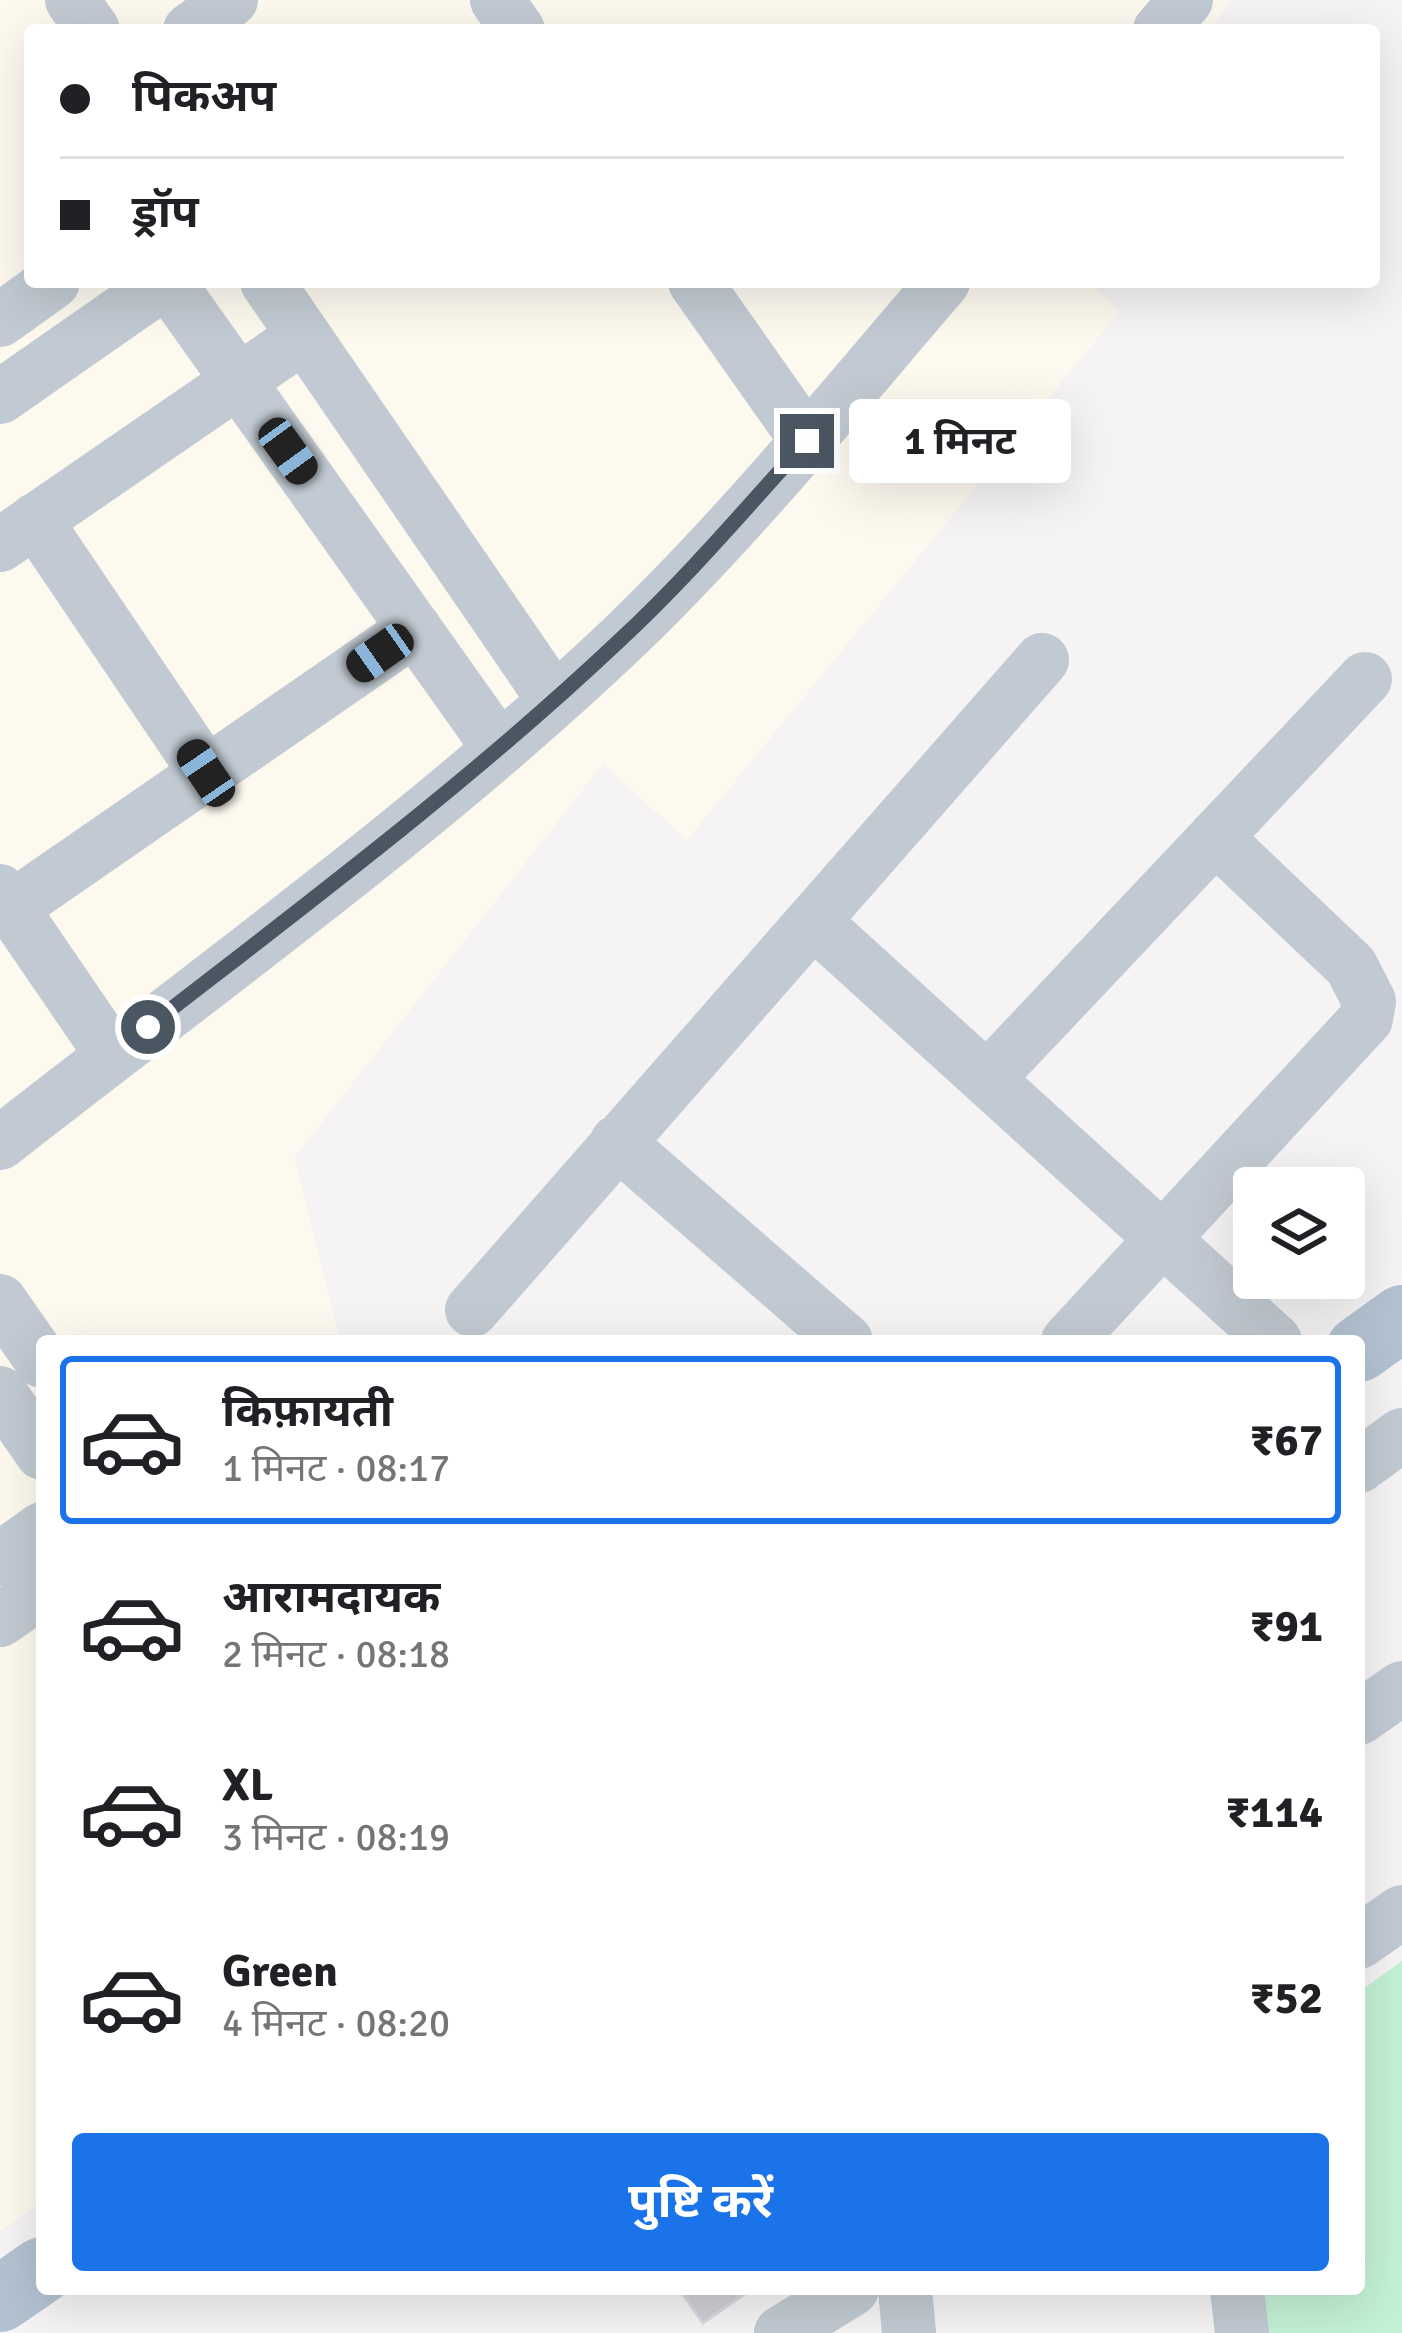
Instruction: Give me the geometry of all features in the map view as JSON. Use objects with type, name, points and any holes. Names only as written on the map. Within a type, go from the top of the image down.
[{"type":"main road","points":[[1365,1344],[1402,1318]]},
{"type":"main road","points":[[0,2299],[36,2274]]},
{"type":"street","points":[[198,24],[232,0]]},
{"type":"street","points":[[1165,24],[1186,0]]},
{"type":"street","points":[[0,320],[45,288]]},
{"type":"street","points":[[0,397],[157,288]]},
{"type":"street","points":[[170,288],[499,748]]},
{"type":"street","points":[[271,288],[554,700]]},
{"type":"street","points":[[699,288],[807,441]]},
{"type":"street","points":[[0,1143],[441,798],[622,639],[807,441],[938,288]]},
{"type":"street","points":[[206,773],[18,532],[304,336]]},
{"type":"street","points":[[112,1055],[6,900],[206,773],[415,629]]},
{"type":"street","points":[[472,1310],[1042,660]]},
{"type":"street","points":[[987,1079],[1364,679]]},
{"type":"street","points":[[1074,1335],[1366,1018],[1369,1001],[1351,966],[1215,837]]},
{"type":"street","points":[[813,922],[1268,1335]]},
{"type":"street","points":[[617,1142],[839,1335]]},
{"type":"street","points":[[0,1301],[36,1352]]},
{"type":"street","points":[[0,1393],[36,1444]]},
{"type":"street","points":[[1365,1462],[1402,1435]]},
{"type":"street","points":[[0,1559],[36,1533]]},
{"type":"street","points":[[0,1620],[36,1595]]},
{"type":"street","points":[[1365,1714],[1402,1688]]},
{"type":"street","points":[[1365,1938],[1402,1912]]},
{"type":"street","points":[[781,2333],[836,2295]]},
{"type":"street","points":[[906,2295],[910,2333]]},
{"type":"street","points":[[1238,2295],[1242,2333]]},
{"type":"shaded area","points":[[0,0],[1233,0],[1213,24],[24,24],[24,288],[1095,288],[1119,312],[687,840],[603,764],[295,1157],[339,1335],[36,1335],[36,2206],[0,2231]]},
{"type":"green space","points":[[1402,1961],[1402,2333],[1268,2333],[1264,2295],[1365,2295],[1365,1988]]},
{"type":"building","points":[[683,2295],[743,2295],[703,2323]]},
{"type":"route","points":[[148,1027],[441,798],[554,700],[622,639],[807,441]]}]
